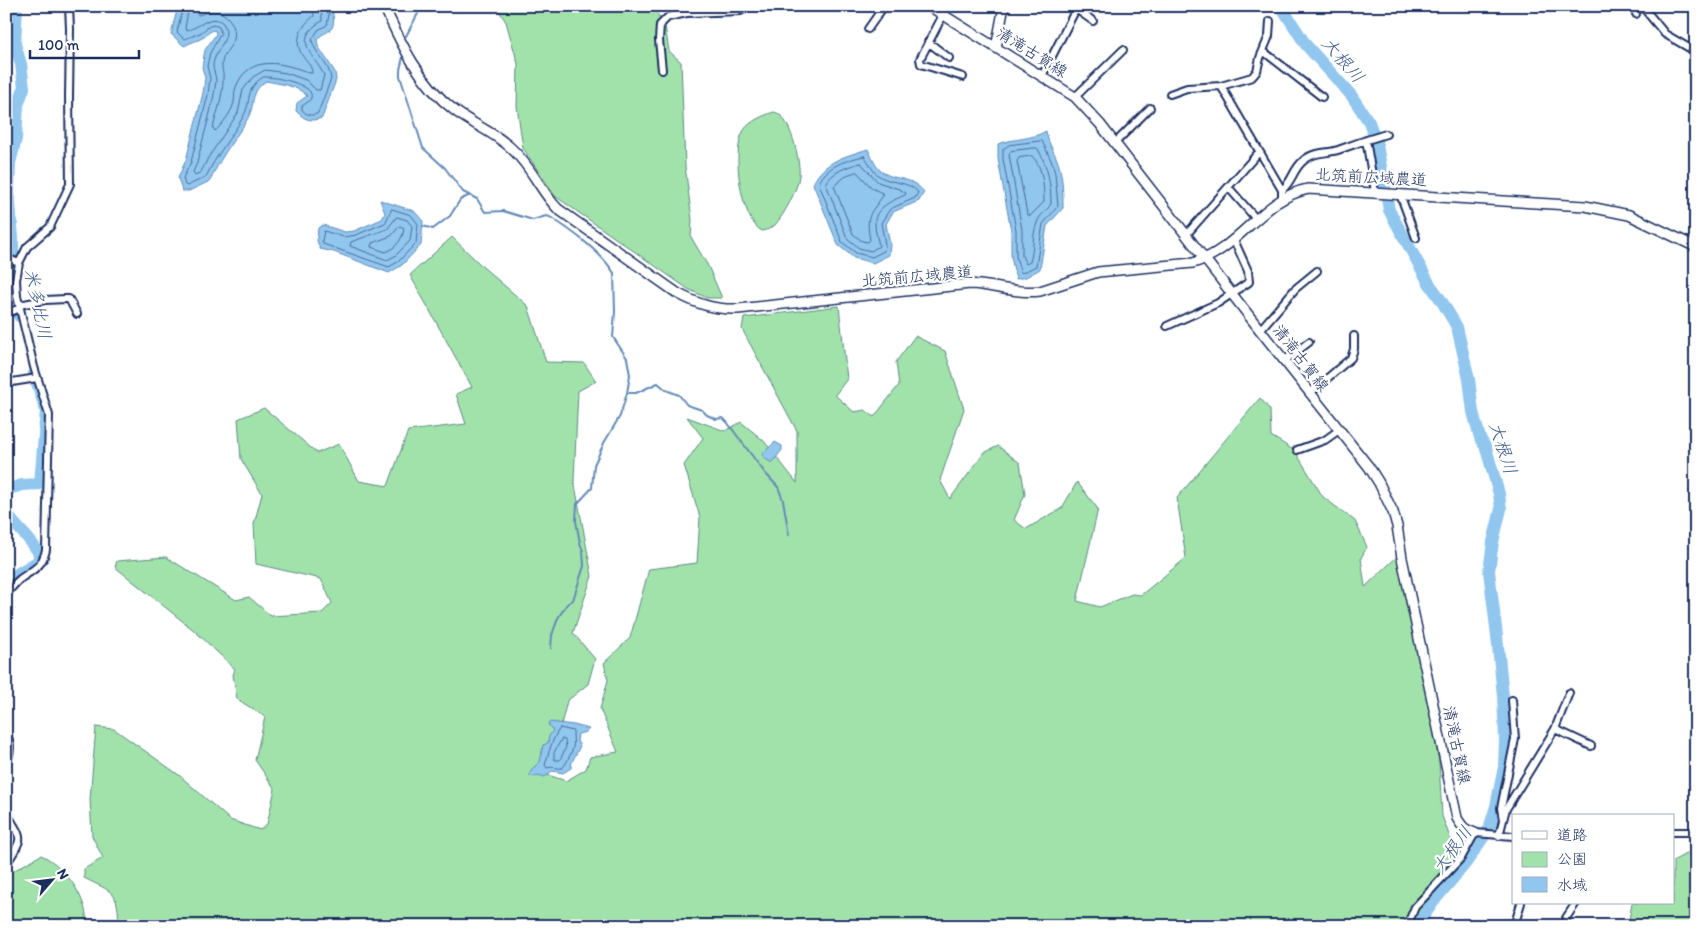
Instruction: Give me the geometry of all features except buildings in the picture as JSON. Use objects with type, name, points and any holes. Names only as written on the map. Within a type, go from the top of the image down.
[{"type":"street","points":[[6,594],[18,580],[39,566],[46,550],[50,415],[37,378],[20,307],[16,280],[18,263],[27,247],[50,227],[70,184],[69,6]]},
{"type":"street","name":"北筑前広域農道","points":[[384,6],[411,59],[432,89],[454,110],[513,149],[527,166],[549,201],[677,293],[702,305],[721,309],[970,284],[1031,292],[1040,291],[1098,272],[1193,262],[1205,259],[1220,251],[1282,200],[1298,191],[1308,189],[1560,203],[1592,207],[1629,215],[1696,246]]},
{"type":"street","points":[[662,70],[659,40],[660,24],[668,17],[687,13],[742,11],[747,6]]},
{"type":"street","points":[[868,29],[884,6]]},
{"type":"street","name":"清滝古賀線","points":[[929,6],[1075,97],[1115,143],[1369,467],[1393,512],[1457,818],[1466,831],[1475,833]]},
{"type":"street","points":[[996,48],[1004,6]]},
{"type":"street","points":[[1075,8],[1084,6]]},
{"type":"street","points":[[1635,6],[1636,14]]},
{"type":"street","points":[[1642,6],[1665,34],[1696,52]]},
{"type":"street","points":[[1075,8],[1093,21]]},
{"type":"street","points":[[1042,76],[1075,8]]},
{"type":"street","points":[[943,15],[920,59],[921,64],[963,77]]},
{"type":"street","points":[[1170,94],[1187,88],[1221,86],[1252,77],[1257,71],[1269,36],[1270,21]]},
{"type":"street","points":[[928,42],[950,58]]},
{"type":"street","points":[[1075,97],[1123,50]]},
{"type":"street","points":[[1263,51],[1322,97]]},
{"type":"street","points":[[1221,86],[1282,190],[1282,200]]},
{"type":"street","points":[[1115,143],[1150,108]]},
{"type":"street","points":[[1282,190],[1287,186],[1303,160],[1320,152],[1335,151],[1386,134]]},
{"type":"street","points":[[1366,140],[1378,192]]},
{"type":"street","points":[[1186,235],[1259,152]]},
{"type":"street","points":[[1229,188],[1257,220]]},
{"type":"street","points":[[1400,194],[1416,238]]},
{"type":"street","points":[[1167,326],[1218,303],[1249,282],[1248,271],[1234,240]]},
{"type":"street","points":[[6,258],[18,263]]},
{"type":"street","points":[[1260,330],[1296,289],[1317,271]]},
{"type":"street","points":[[6,314],[20,307],[45,300],[69,299],[77,314]]},
{"type":"street","points":[[1310,393],[1351,358],[1354,349],[1354,336]]},
{"type":"street","points":[[1284,361],[1309,342]]},
{"type":"street","points":[[6,383],[37,378]]},
{"type":"street","points":[[1297,450],[1324,440],[1339,430]]},
{"type":"street","points":[[1499,836],[1506,809],[1555,729],[1569,693]]},
{"type":"street","points":[[1503,820],[1501,808],[1515,739],[1512,700]]},
{"type":"street","points":[[1555,729],[1591,746]]},
{"type":"street","points":[[6,734],[9,738],[10,753],[6,766]]},
{"type":"street","points":[[6,812],[16,827],[20,838],[15,852],[6,864]]},
{"type":"street","points":[[1674,832],[1696,832]]},
{"type":"street","points":[[1407,926],[1415,907],[1461,858],[1475,833],[1512,836]]},
{"type":"street","points":[[1512,926],[1516,920],[1520,904]]},
{"type":"street","points":[[1565,926],[1566,918],[1575,904]]},
{"type":"green space","points":[[496,6],[652,6],[665,25],[669,51],[681,62],[685,166],[692,220],[691,237],[708,266],[722,298],[707,298],[688,289],[555,196],[523,148],[517,106],[518,64],[506,22]]},
{"type":"green space","points":[[774,112],[780,115],[789,129],[796,150],[799,176],[790,202],[779,221],[769,229],[762,231],[754,224],[743,199],[738,167],[738,152],[744,130],[758,119]]},
{"type":"green space","points":[[452,237],[528,306],[546,362],[584,363],[596,381],[578,391],[574,480],[592,576],[573,633],[595,659],[588,684],[567,701],[553,757],[545,774],[566,781],[586,769],[590,757],[618,752],[600,709],[608,680],[604,663],[630,638],[649,569],[697,563],[700,517],[684,465],[703,438],[687,417],[725,431],[741,422],[764,441],[797,483],[797,431],[742,329],[744,318],[839,306],[847,379],[835,395],[854,412],[865,410],[874,417],[899,385],[896,362],[915,336],[945,351],[964,409],[940,480],[950,499],[984,453],[998,446],[1020,463],[1025,494],[1014,520],[1026,529],[1062,508],[1077,482],[1098,509],[1077,601],[1100,607],[1132,594],[1141,595],[1186,558],[1177,498],[1260,398],[1270,410],[1271,436],[1295,451],[1323,497],[1355,521],[1367,547],[1361,558],[1365,587],[1403,551],[1439,762],[1442,816],[1460,865],[1412,923],[1412,926],[119,926],[117,905],[112,894],[84,878],[84,869],[103,858],[92,836],[90,799],[96,727],[114,729],[179,775],[230,820],[260,830],[267,824],[275,789],[255,760],[265,717],[237,699],[233,675],[235,669],[196,632],[115,567],[117,561],[166,557],[236,600],[249,597],[271,616],[322,613],[332,603],[321,579],[256,564],[254,524],[262,494],[241,459],[238,419],[264,408],[317,453],[339,444],[359,481],[388,486],[408,431],[466,424],[456,394],[472,387],[410,275]]},
{"type":"green space","points":[[1696,848],[1696,926],[1628,926],[1632,904],[1674,904],[1674,860]]},
{"type":"green space","points":[[41,855],[56,865],[76,888],[86,914],[84,926],[15,926],[6,917],[6,880],[13,871]]},
{"type":"water","points":[[178,6],[331,6],[334,19],[332,28],[317,40],[318,46],[335,72],[336,80],[322,118],[308,119],[296,111],[297,103],[307,96],[303,92],[266,81],[257,90],[248,118],[223,156],[210,181],[189,191],[182,191],[178,178],[186,160],[203,93],[205,78],[202,67],[205,50],[216,34],[215,30],[213,30],[202,38],[184,46],[171,34]]},
{"type":"water","points":[[1046,131],[1060,169],[1063,208],[1047,226],[1040,269],[1026,277],[1016,279],[1011,257],[1011,231],[998,159],[998,144],[1034,136]]},
{"type":"water","points":[[868,149],[881,171],[914,183],[924,192],[919,201],[893,212],[886,224],[890,244],[889,255],[873,263],[854,258],[838,245],[813,184],[817,176],[836,160]]},
{"type":"water","points":[[380,200],[414,211],[423,221],[421,245],[402,265],[389,273],[334,252],[320,249],[317,241],[318,228],[323,225],[345,232],[354,231],[382,219],[385,213]]},
{"type":"water","points":[[775,442],[782,446],[782,450],[772,463],[764,458],[762,454]]},
{"type":"water","points":[[550,722],[589,729],[578,734],[577,741],[580,746],[571,768],[563,773],[552,771],[545,777],[538,775],[530,776],[534,767],[540,762],[543,745],[548,743],[549,736],[553,731],[548,724]]},
{"type":"waterway","name":"米多比川","points":[[17,6],[15,44],[21,64],[24,88],[18,105],[16,139],[10,163],[9,192],[13,238],[13,257],[10,275],[12,292],[19,316]]},
{"type":"waterway","points":[[406,36],[422,6]]},
{"type":"waterway","name":"大根川","points":[[1281,6],[1306,45],[1351,95],[1369,122],[1377,145],[1389,210],[1429,283],[1457,327],[1469,379],[1473,412],[1480,438],[1486,448],[1499,494],[1501,509],[1493,542],[1489,571],[1503,696],[1504,767],[1489,829],[1466,863],[1434,901],[1417,926]]},
{"type":"waterway","points":[[403,57],[400,76],[423,148],[445,168],[463,192],[477,199],[485,212],[503,211],[533,220],[546,216],[550,217],[594,249],[614,273],[615,312],[613,337],[627,358],[630,375],[627,393],[620,416],[594,465],[592,488],[577,504],[576,521],[583,551],[584,566],[573,600],[567,604],[558,618],[552,635],[551,648]]},
{"type":"waterway","points":[[423,226],[433,229],[450,216],[460,200],[470,195]]},
{"type":"waterway","name":"米多比川","points":[[6,493],[9,489],[22,485],[40,484],[46,411],[34,374]]},
{"type":"waterway","points":[[628,393],[636,393],[658,383],[666,390],[679,395],[687,405],[702,410],[707,415],[716,419],[723,418],[778,487],[783,500],[789,535]]},
{"type":"waterway","name":"米多比川","points":[[6,512],[14,524],[33,544],[40,556],[37,562],[17,574]]},
{"type":"waterway","points":[[6,585],[17,574]]}]
